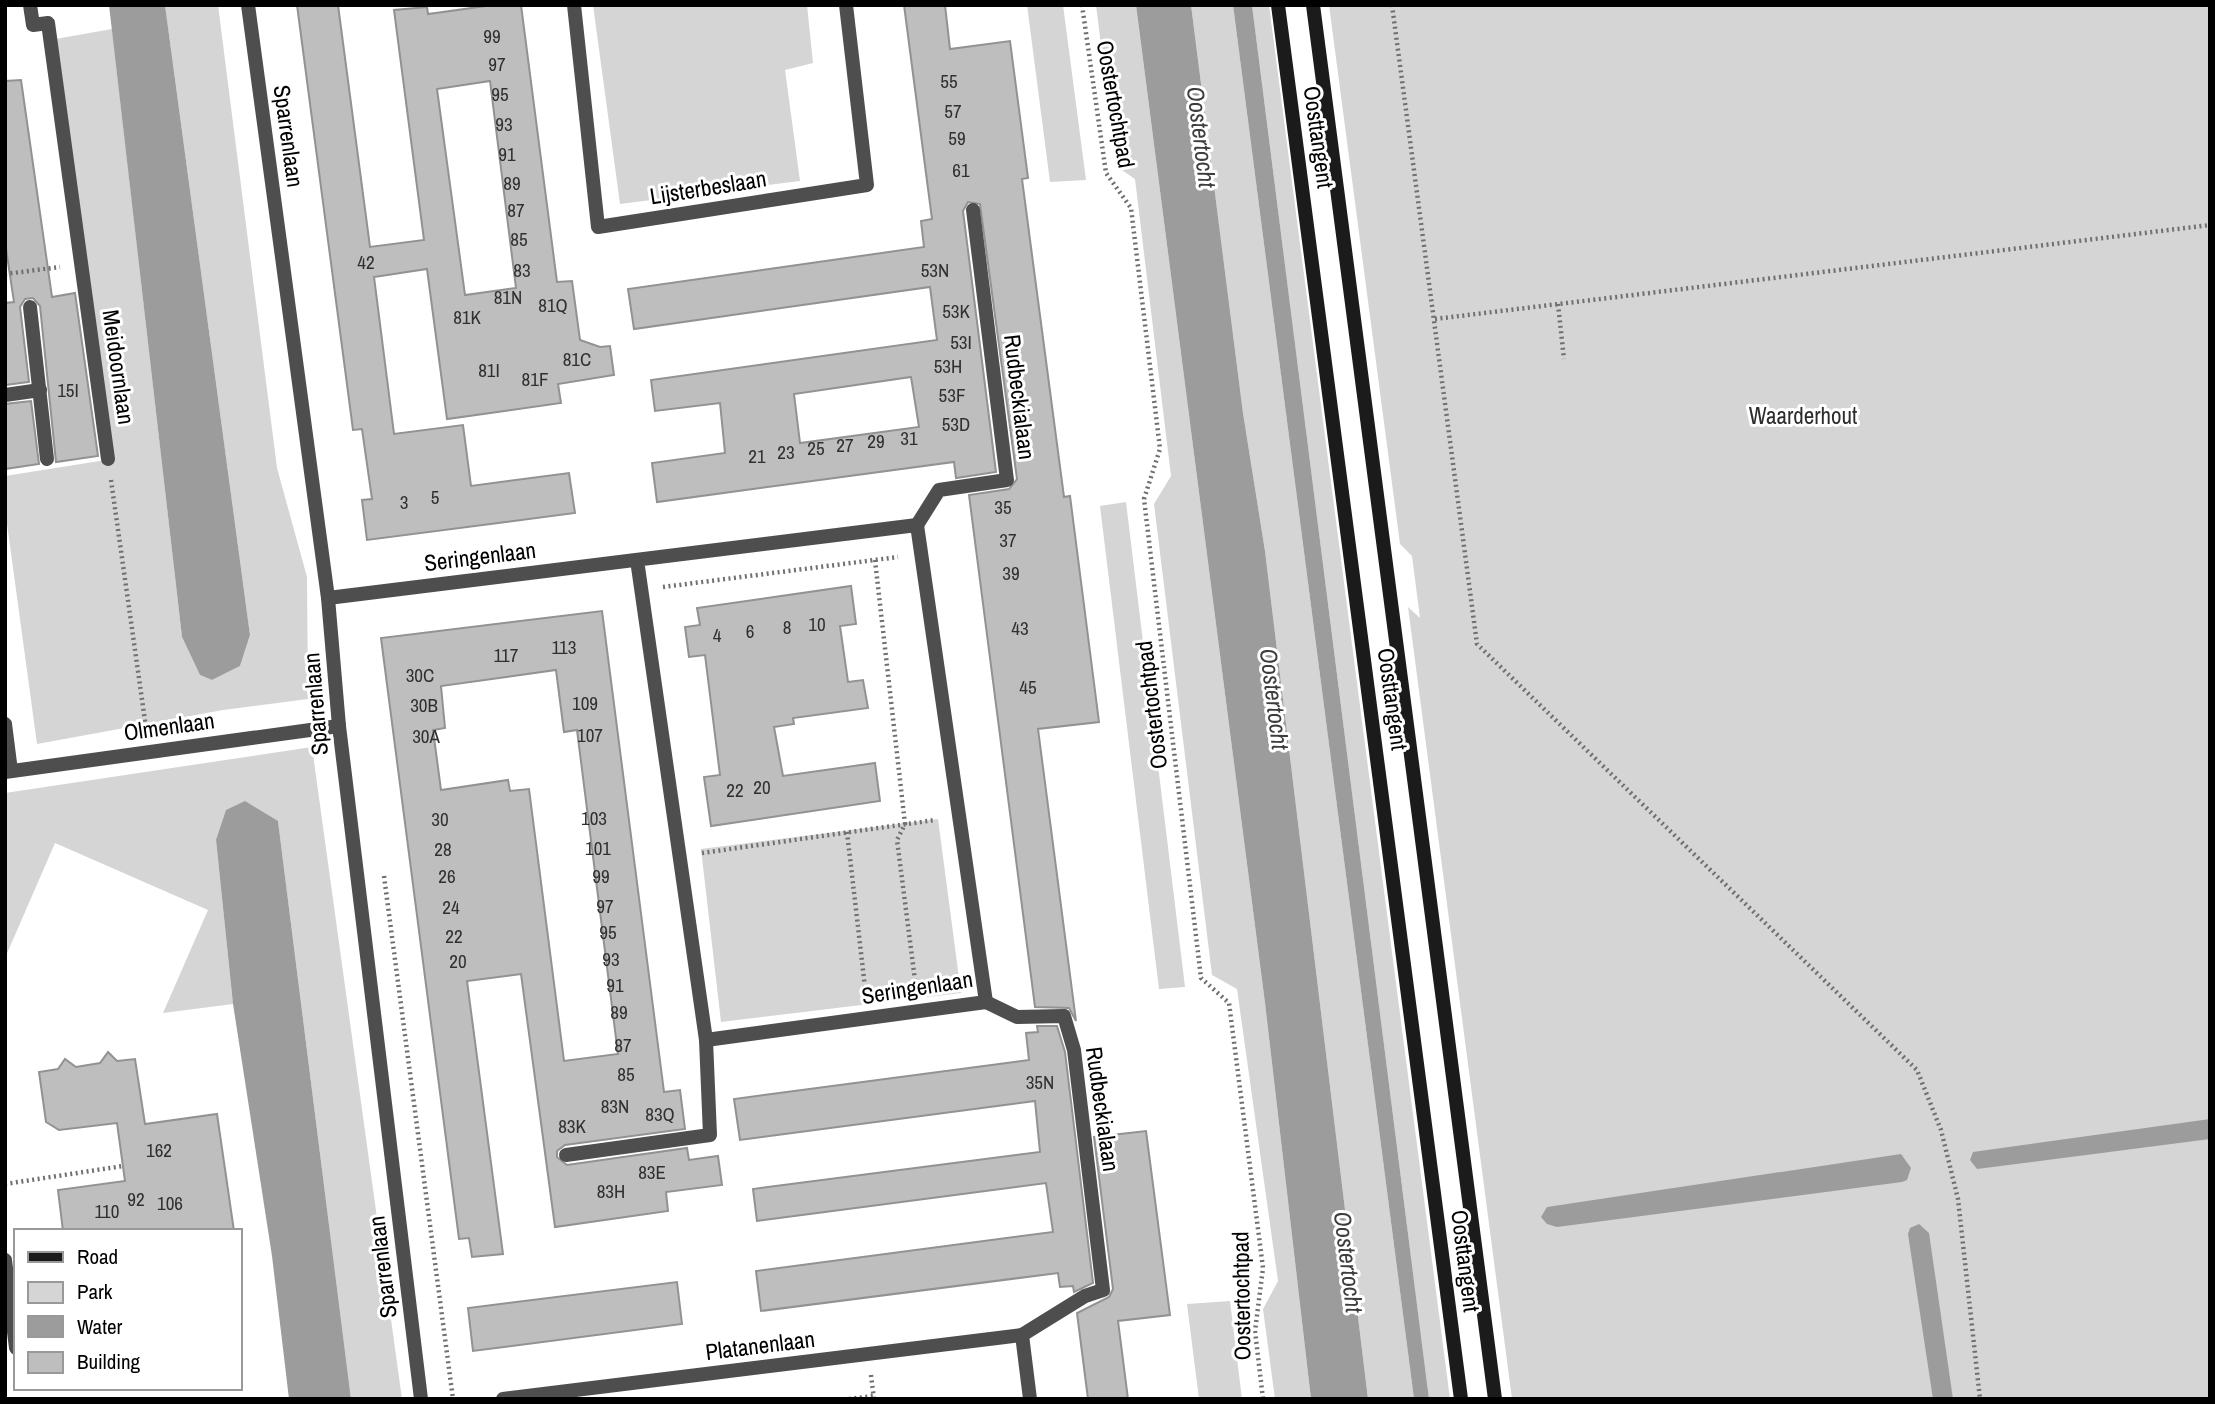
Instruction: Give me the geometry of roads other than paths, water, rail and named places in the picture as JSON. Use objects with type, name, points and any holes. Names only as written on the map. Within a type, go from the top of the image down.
[{"type":"main road","name":"Oosttangent","points":[[1278,5],[1461,1399]]},
{"type":"main road","name":"Oosttangent","points":[[1313,5],[1495,1399]]},
{"type":"street","name":"Meidoornlaan","points":[[30,5],[33,25],[48,23],[108,458]]},
{"type":"street","name":"Sparrenlaan","points":[[248,5],[328,598],[339,726],[421,1399]]},
{"type":"street","name":"Lijsterbeslaan","points":[[574,5],[598,227],[867,185],[846,5]]},
{"type":"street","name":"Rudbeckialaan","points":[[917,525],[939,490],[1007,480],[973,210]]},
{"type":"street","points":[[30,307],[47,459]]},
{"type":"street","points":[[5,395],[40,390]]},
{"type":"street","name":"Seringenlaan","points":[[328,598],[917,525],[986,1002],[706,1040]]},
{"type":"street","points":[[566,1155],[710,1135],[706,1040],[637,560]]},
{"type":"street","points":[[5,724],[8,771]]},
{"type":"street","name":"Olmenlaan","points":[[8,771],[339,726]]},
{"type":"street","name":"Rudbeckialaan","points":[[986,1002],[1017,1017],[1064,1016],[1074,1050],[1103,1290]]},
{"type":"street","points":[[5,1260],[14,1333]]},
{"type":"street","name":"Platanenlaan","points":[[503,1399],[1022,1335],[1084,1296],[1103,1290]]},
{"type":"street","points":[[1022,1335],[1030,1399]]},
{"type":"water","points":[[109,5],[165,5],[250,635],[240,666],[212,680],[200,675],[182,637]]},
{"type":"water","name":"Oostertocht","points":[[1136,5],[1191,5],[1243,413],[1265,551],[1368,1399],[1311,1399],[1265,1003]]},
{"type":"water","points":[[1233,5],[1252,5],[1429,1399],[1414,1399]]},
{"type":"water","points":[[245,801],[278,821],[351,1399],[289,1399],[272,1256],[233,1004],[216,840],[226,810]]},
{"type":"water","points":[[2210,1119],[2210,1139],[1977,1169],[1970,1160],[1973,1152]]},
{"type":"water","points":[[1901,1154],[1911,1168],[1907,1180],[1902,1182],[1557,1227],[1547,1224],[1541,1217],[1547,1207]]},
{"type":"water","points":[[1919,1224],[1929,1233],[1953,1399],[1933,1399],[1908,1234],[1910,1228]]},
{"type":"park label","name":"Waarderhout","points":[[1803,415]]}]
